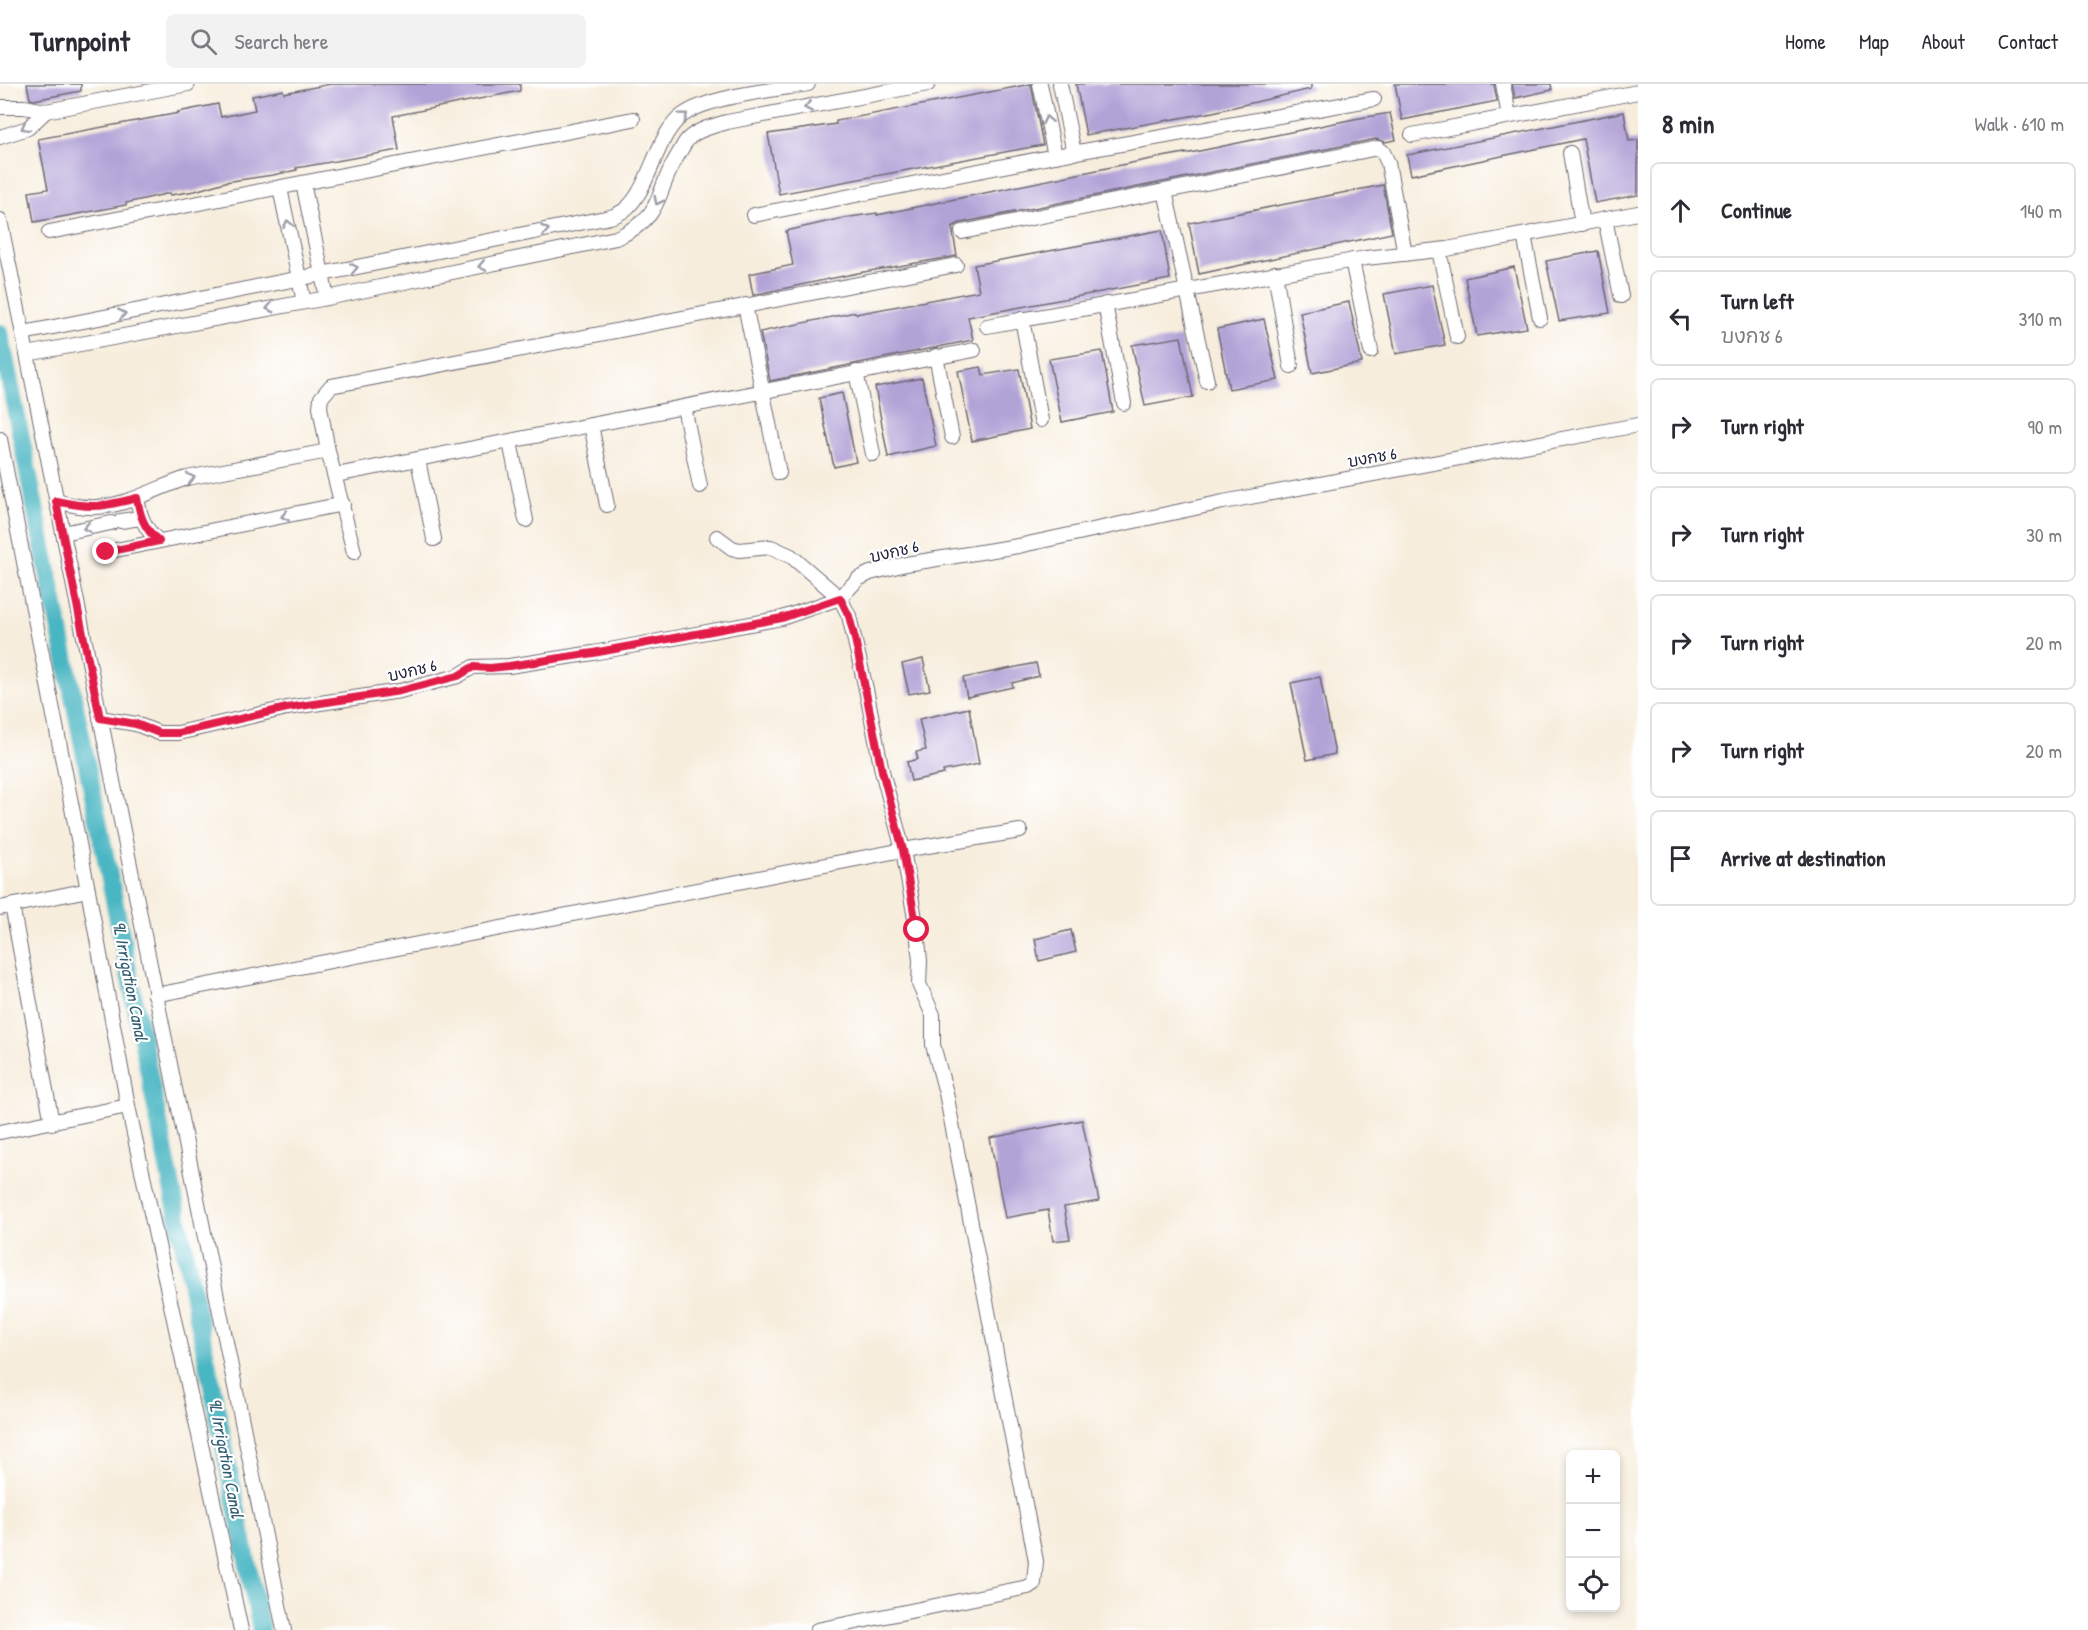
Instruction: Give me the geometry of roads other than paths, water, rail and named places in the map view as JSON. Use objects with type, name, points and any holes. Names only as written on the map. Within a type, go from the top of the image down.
[{"type":"street","points":[[0,107],[24,107],[46,111],[188,84]]},
{"type":"street","points":[[23,333],[619,214],[634,199],[657,156],[667,131],[681,116],[695,107],[717,101],[808,84]]},
{"type":"street","points":[[27,354],[327,298],[616,238],[633,231],[649,218],[661,196],[673,162],[688,139],[703,129],[727,122],[928,84]]},
{"type":"street","points":[[1040,84],[1055,156]]},
{"type":"street","points":[[1060,84],[1074,153]]},
{"type":"street","points":[[1503,84],[1509,117]]},
{"type":"street","points":[[1412,135],[1638,92]]},
{"type":"street","points":[[754,215],[1055,156],[1374,99]]},
{"type":"street","points":[[0,137],[28,128],[46,111]]},
{"type":"street","points":[[49,232],[633,119]]},
{"type":"street","points":[[962,232],[1378,148],[1383,152],[1388,163],[1405,254]]},
{"type":"street","points":[[1570,153],[1582,224]]},
{"type":"street","points":[[657,156],[673,162]]},
{"type":"street","points":[[303,183],[327,298]]},
{"type":"street","points":[[280,188],[304,302]]},
{"type":"street","points":[[1165,191],[1207,381]]},
{"type":"street","points":[[987,326],[1275,273],[1352,260],[1439,250],[1638,213]]},
{"type":"street","points":[[1605,219],[1621,296]]},
{"type":"street","points":[[0,220],[284,1630]]},
{"type":"street","points":[[1524,235],[1540,318]]},
{"type":"street","points":[[1439,250],[1457,337]]},
{"type":"street","points":[[1352,260],[1371,351]]},
{"type":"street","points":[[354,552],[328,451],[320,407],[321,398],[331,386],[956,265]]},
{"type":"street","points":[[1275,273],[1291,366]]},
{"type":"street","points":[[1105,304],[1124,403]]},
{"type":"street","points":[[745,306],[779,473]]},
{"type":"street","points":[[94,319],[99,341]]},
{"type":"street","points":[[1022,319],[1041,420]]},
{"type":"street","points":[[336,475],[974,350]]},
{"type":"street","points":[[936,356],[952,437]]},
{"type":"street","points":[[856,372],[873,454]]},
{"type":"street","points":[[684,407],[700,486]]},
{"type":"street","points":[[591,425],[607,505]]},
{"type":"street","name":"บงกช 6","points":[[100,718],[136,724],[159,733],[178,733],[287,708],[400,691],[458,676],[473,667],[509,666],[582,655],[782,618],[840,598],[858,579],[870,573],[906,564],[1018,546],[1223,501],[1638,425]]},
{"type":"street","points":[[0,439],[7,510],[88,890],[128,1106],[241,1630]]},
{"type":"street","points":[[510,442],[526,520]]},
{"type":"street","points":[[56,501],[87,507],[104,506],[137,498],[165,484],[187,478],[328,451]]},
{"type":"street","points":[[418,460],[434,539]]},
{"type":"street","points":[[137,498],[140,518],[159,541]]},
{"type":"street","points":[[106,552],[343,504]]},
{"type":"street","points":[[63,533],[140,518]]},
{"type":"street","points":[[717,537],[732,548],[739,550],[771,547],[780,550],[805,566],[840,598],[849,616],[882,771],[903,850],[917,930],[920,960],[919,984],[933,1016],[933,1045],[948,1104],[1036,1561],[1034,1583],[1012,1591],[817,1630]]},
{"type":"street","points":[[155,995],[903,850],[1020,831]]},
{"type":"street","points":[[52,1123],[6,907],[88,890]]},
{"type":"street","points":[[0,1132],[128,1106]]},
{"type":"waterway","name":"9L Irrigation Canal","points":[[0,333],[261,1630]]}]
